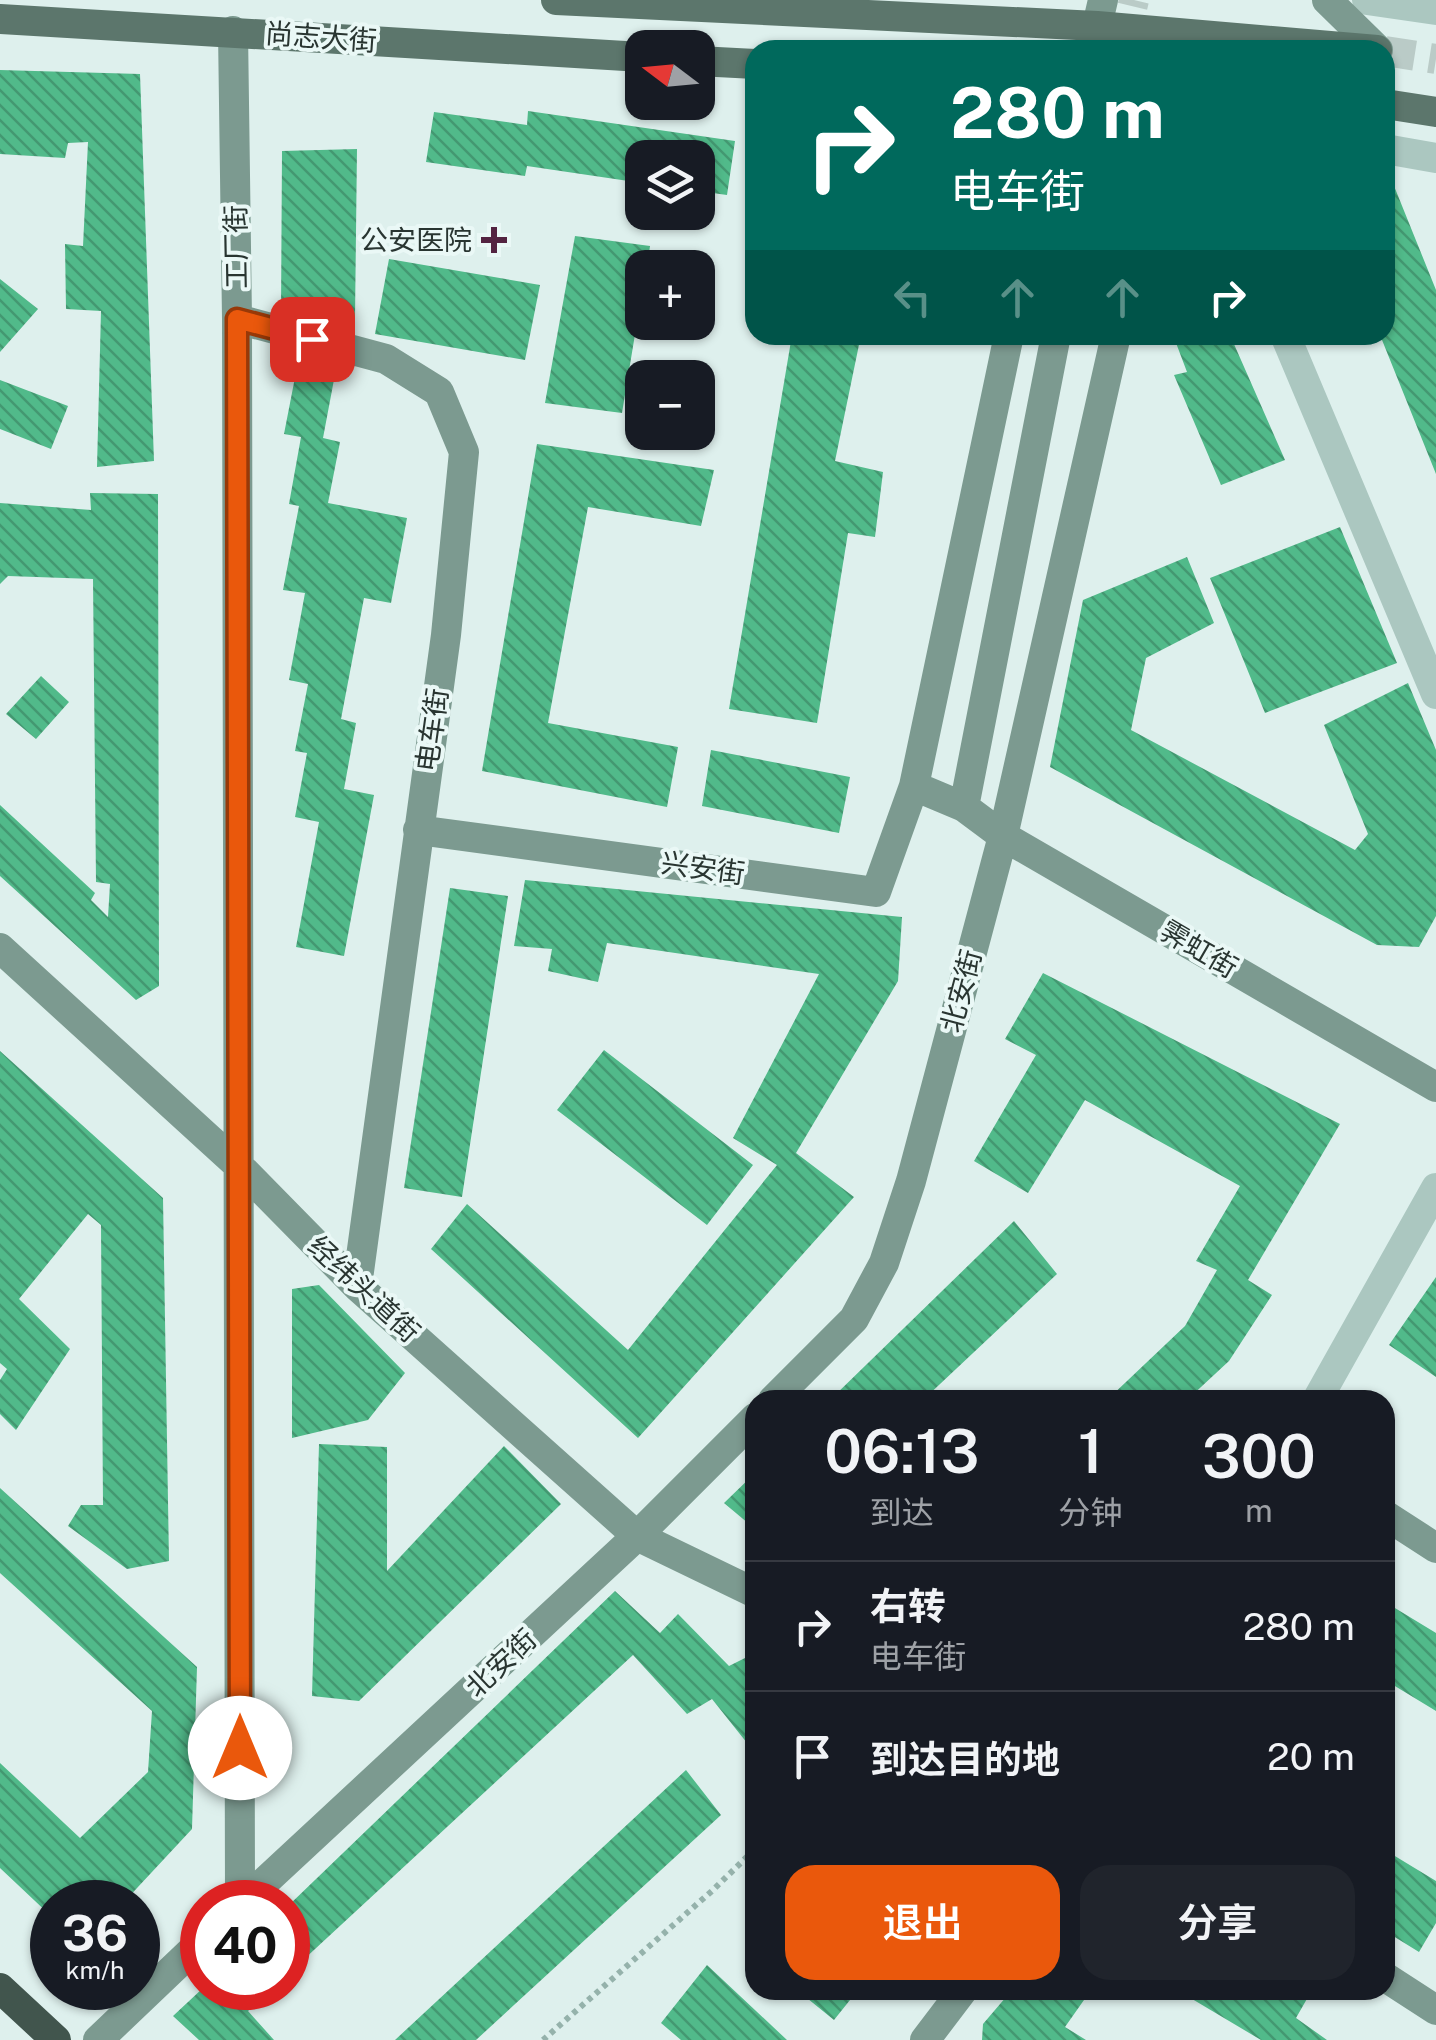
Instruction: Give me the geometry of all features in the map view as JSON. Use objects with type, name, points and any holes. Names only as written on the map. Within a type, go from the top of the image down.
[{"type":"highway","points":[[0,1988],[56,2040]]},
{"type":"main road","points":[[561,0],[1100,13],[1302,40]]},
{"type":"main road","name":"尚志大街","points":[[0,19],[625,56]]},
{"type":"main road","points":[[715,62],[745,63]]},
{"type":"main road","points":[[1395,106],[1436,112]]},
{"type":"street","points":[[1327,0],[1367,40]]},
{"type":"street","points":[[1366,0],[1436,10]]},
{"type":"street","name":"工厂街","points":[[233,31],[242,1880]]},
{"type":"street","points":[[1395,151],[1436,158]]},
{"type":"street","name":"电车街","points":[[237,319],[386,359],[439,392],[464,452],[446,635],[358,1286]]},
{"type":"street","points":[[914,786],[1007,345]]},
{"type":"street","points":[[964,807],[1054,345]]},
{"type":"street","name":"北安街","points":[[783,1390],[854,1319],[884,1263],[911,1182],[1004,836],[1114,345]]},
{"type":"street","points":[[1288,345],[1436,694]]},
{"type":"street","name":"兴安街","points":[[418,830],[876,892],[914,786]]},
{"type":"street","name":"霁虹街","points":[[914,786],[964,807],[1004,836],[1436,1087]]},
{"type":"street","name":"经纬头道街","points":[[0,948],[240,1167],[358,1286],[637,1536],[745,1588]]},
{"type":"street","points":[[1324,1390],[1436,1188]]},
{"type":"street","name":"北安街","points":[[266,1880],[637,1536],[745,1428]]},
{"type":"street","points":[[1395,1521],[1436,1548]]},
{"type":"street","points":[[98,2040],[180,1962]]},
{"type":"street","points":[[1395,1983],[1436,2010]]},
{"type":"street","points":[[925,2040],[955,2000]]},
{"type":"path","points":[[544,2040],[745,1859]]},
{"type":"building","points":[[0,70],[140,74],[154,461],[97,467],[101,311],[66,309],[65,244],[83,246],[88,142],[68,143],[65,158],[0,154]]},
{"type":"building","points":[[528,111],[735,141],[727,195],[715,193],[715,140],[625,140],[625,180],[527,166],[525,176],[426,162],[434,112],[527,125]]},
{"type":"building","points":[[357,149],[355,318],[281,314],[282,151]]},
{"type":"building","points":[[1395,188],[1436,290],[1436,474],[1384,345],[1395,345]]},
{"type":"building","points":[[575,236],[650,246],[649,250],[625,250],[625,340],[634,340],[631,360],[625,360],[622,413],[545,403]]},
{"type":"building","points":[[389,259],[540,285],[525,360],[375,334]]},
{"type":"building","points":[[0,279],[38,309],[0,352]]},
{"type":"building","points":[[790,345],[859,345],[835,461],[883,472],[875,537],[848,533],[817,723],[729,709]]},
{"type":"building","points":[[1177,345],[1234,345],[1285,460],[1221,485],[1174,375],[1187,372]]},
{"type":"building","points":[[298,362],[336,369],[323,438],[340,442],[328,503],[407,518],[391,603],[364,598],[341,719],[356,723],[344,789],[374,795],[344,956],[296,947],[319,822],[295,817],[307,753],[295,751],[308,684],[289,680],[305,593],[283,590],[299,506],[289,504],[301,437],[284,434]]},
{"type":"building","points":[[0,380],[68,406],[51,449],[0,429]]},
{"type":"building","points":[[537,444],[714,470],[701,526],[588,507],[548,723],[678,747],[667,807],[482,771]]},
{"type":"building","points":[[90,493],[158,494],[159,986],[136,1000],[0,876],[0,805],[95,893],[91,900],[108,917],[110,884],[96,882],[93,579],[8,576],[0,584],[0,503],[91,510]]},
{"type":"building","points":[[1340,527],[1397,663],[1265,713],[1210,578]]},
{"type":"building","points":[[1187,557],[1214,623],[1146,658],[1131,730],[1355,850],[1368,834],[1324,725],[1408,683],[1436,750],[1436,916],[1419,947],[1377,945],[1050,767],[1083,600]]},
{"type":"building","points":[[41,676],[69,702],[36,739],[6,714]]},
{"type":"building","points":[[711,750],[850,777],[839,833],[702,806]]},
{"type":"building","points":[[525,880],[902,917],[898,981],[796,1153],[854,1197],[638,1438],[431,1249],[467,1204],[628,1350],[777,1165],[733,1138],[819,974],[607,943],[598,982],[548,971],[552,949],[514,946]]},
{"type":"building","points":[[450,888],[508,896],[462,1197],[404,1188]]},
{"type":"building","points":[[1043,973],[1340,1124],[1248,1280],[1272,1295],[1229,1361],[1198,1390],[1118,1390],[1185,1326],[1217,1270],[1196,1261],[1240,1186],[1085,1100],[1028,1193],[974,1161],[1036,1055],[1005,1039]]},
{"type":"building","points":[[604,1050],[753,1165],[707,1225],[557,1110]]},
{"type":"building","points":[[0,1051],[163,1198],[169,1561],[127,1569],[68,1526],[81,1505],[103,1505],[101,1225],[88,1214],[19,1299],[70,1349],[16,1430],[0,1414],[0,1380],[7,1369],[0,1363]]},
{"type":"building","points":[[1014,1221],[1057,1274],[934,1390],[840,1390]]},
{"type":"building","points":[[1436,1277],[1436,1377],[1389,1345]]},
{"type":"building","points":[[319,1285],[405,1373],[368,1420],[292,1438],[292,1289]]},
{"type":"building","points":[[319,1444],[387,1447],[387,1571],[504,1446],[561,1504],[359,1701],[312,1696]]},
{"type":"building","points":[[745,1483],[745,1521],[724,1503]]},
{"type":"building","points":[[0,1488],[197,1667],[192,1829],[144,1880],[30,1880],[30,1896],[0,1868],[0,1763],[80,1838],[148,1772],[152,1711],[0,1573]]},
{"type":"building","points":[[615,1591],[660,1633],[678,1614],[729,1666],[745,1658],[745,1740],[712,1699],[687,1714],[633,1655],[310,1954],[310,1885]]},
{"type":"building","points":[[1395,1608],[1436,1633],[1436,1711],[1395,1686]]},
{"type":"building","points":[[686,1770],[721,1815],[476,2040],[395,2040]]},
{"type":"building","points":[[1395,1856],[1436,1881],[1436,1923],[1419,1952],[1395,1937]]},
{"type":"building","points":[[707,1965],[787,2040],[681,2040],[661,2023]]},
{"type":"building","points":[[809,2000],[850,2000],[834,2020]]},
{"type":"building","points":[[1003,2000],[1084,2000],[1065,2027],[1086,2040],[982,2040],[983,2024]]},
{"type":"building","points":[[1194,2000],[1306,2000],[1296,2018],[1327,2040],[1261,2040]]},
{"type":"building","points":[[180,2009],[249,2010],[274,2040],[199,2040],[173,2016]]},
{"type":"tunnel","points":[[1124,40],[1134,0]]},
{"type":"tunnel","points":[[1395,53],[1436,59]]},
{"type":"place","name":"公安医院","points":[[494,240]]},
{"type":"route","points":[[240,1748],[237,319],[312,339]]}]
